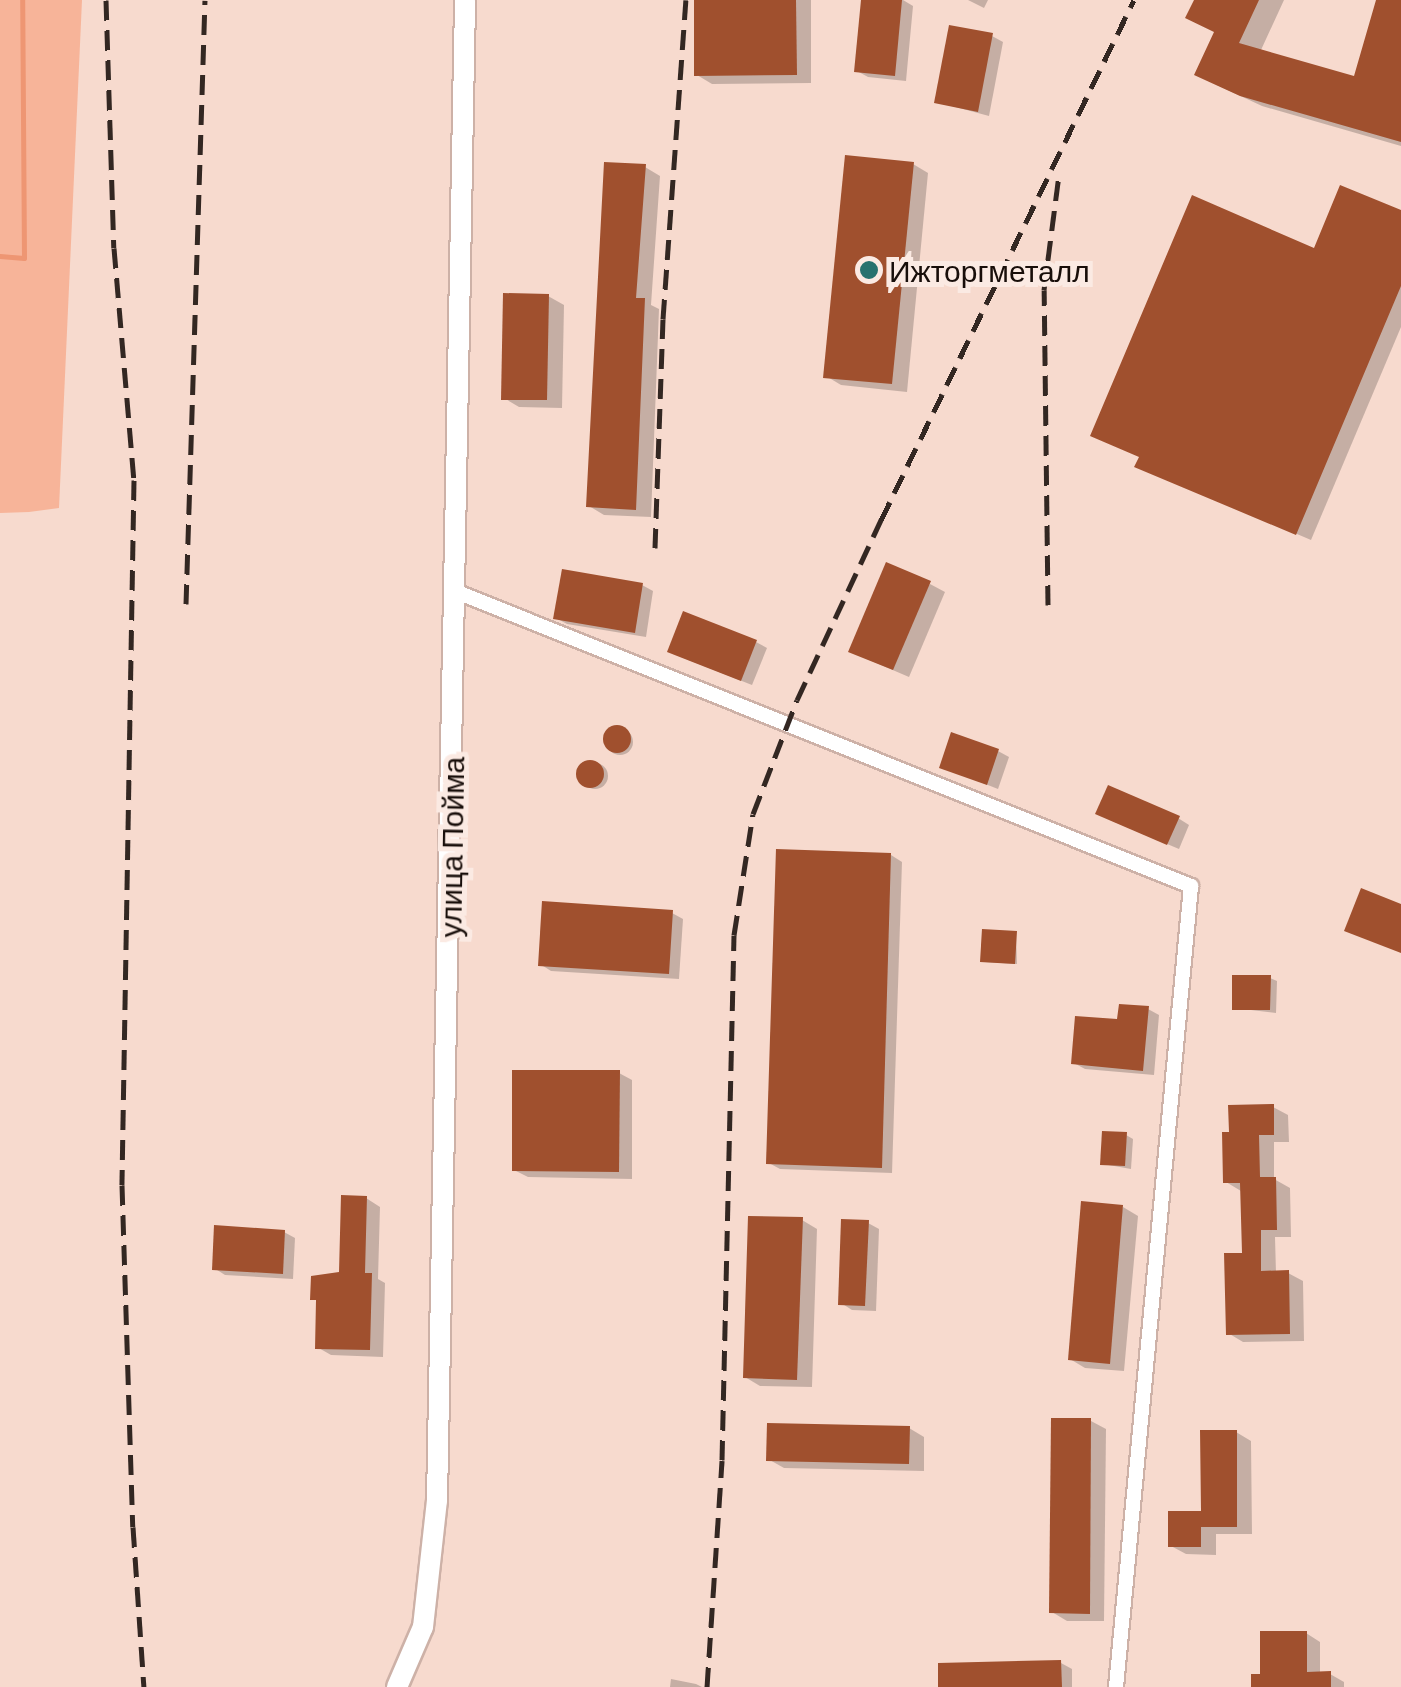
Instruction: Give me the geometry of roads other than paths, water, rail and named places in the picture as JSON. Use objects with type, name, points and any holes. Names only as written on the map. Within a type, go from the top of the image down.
[{"type":"main road","name":"улица Пойма","points":[[397,1687],[423,1627],[437,1501],[466,0]]},
{"type":"street","points":[[457,592],[1190,886],[1116,1687]]},
{"type":"waterway","points":[[0,256],[24,258],[22,0]]},
{"type":"railway","points":[[106,0],[114,248],[134,480],[122,1185],[133,1527],[144,1687]]},
{"type":"railway","points":[[186,604],[205,0]]},
{"type":"railway","points":[[655,548],[663,319],[686,0]]},
{"type":"railway","points":[[707,1687],[722,1460],[734,935],[753,814],[797,700],[881,520],[1134,0]]},
{"type":"railway","points":[[1048,605],[1044,290],[1059,175]]},
{"type":"place","name":"Ижторгметалл","points":[[869,270]]}]
